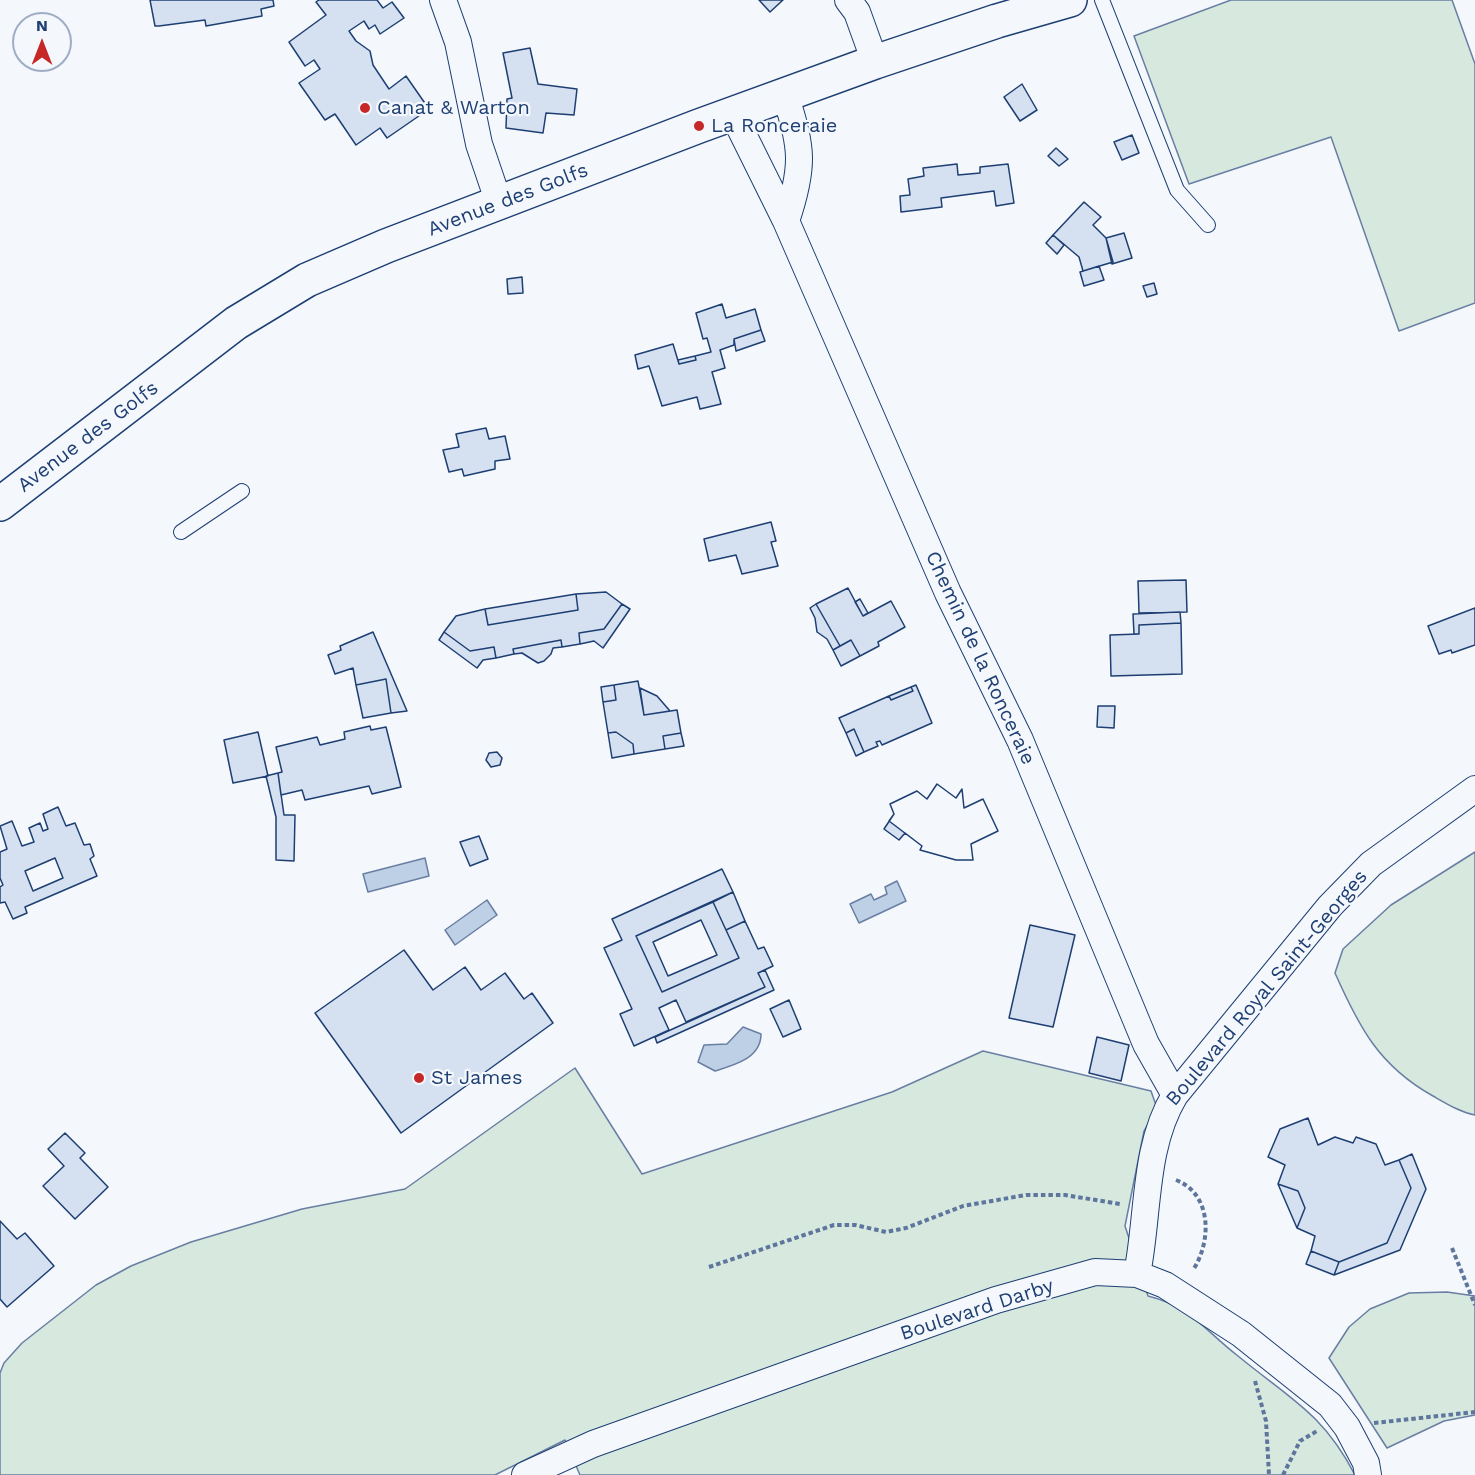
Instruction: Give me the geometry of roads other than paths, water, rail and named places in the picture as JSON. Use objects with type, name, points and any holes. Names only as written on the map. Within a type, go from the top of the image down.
[{"type":"main road","name":"Avenue des Golfs","points":[[0,504],[236,323],[307,280],[499,203],[733,114],[875,62],[997,21],[1070,0]]},
{"type":"street","points":[[443,0],[458,42],[479,144],[499,203]]},
{"type":"street","points":[[855,4],[875,62]]},
{"type":"street","points":[[785,95],[798,134],[799,163],[799,183],[786,220]]},
{"type":"street","name":"Chemin de la Ronceraie","points":[[733,114],[786,220],[948,593],[1020,740],[1146,1044],[1174,1095]]},
{"type":"street","name":"Boulevard Royal Saint-Georges","points":[[1137,1274],[1156,1137],[1174,1095],[1330,906],[1371,864],[1475,789]]},
{"type":"street","name":"Boulevard Darby","points":[[525,1475],[593,1444],[996,1300],[1095,1272],[1137,1274],[1165,1285],[1241,1334],[1330,1406],[1347,1427],[1366,1463],[1368,1475]]},
{"type":"lane","points":[[1102,0],[1177,190],[1208,225]]},
{"type":"lane","points":[[181,532],[242,491]]},
{"type":"water","points":[[425,858],[429,876],[368,892],[363,874]]},
{"type":"water","points":[[897,881],[906,901],[859,923],[850,904],[871,894],[874,900],[887,894],[885,887]]},
{"type":"water","points":[[487,900],[497,915],[455,945],[445,930]]},
{"type":"water","points":[[743,1027],[761,1034],[757,1049],[752,1055],[715,1071],[698,1062],[704,1045],[727,1044]]},
{"type":"place","name":"Canat & Warton","points":[[365,108]]},
{"type":"place","name":"La Ronceraie","points":[[699,126]]},
{"type":"place","name":"St James","points":[[419,1078]]}]
